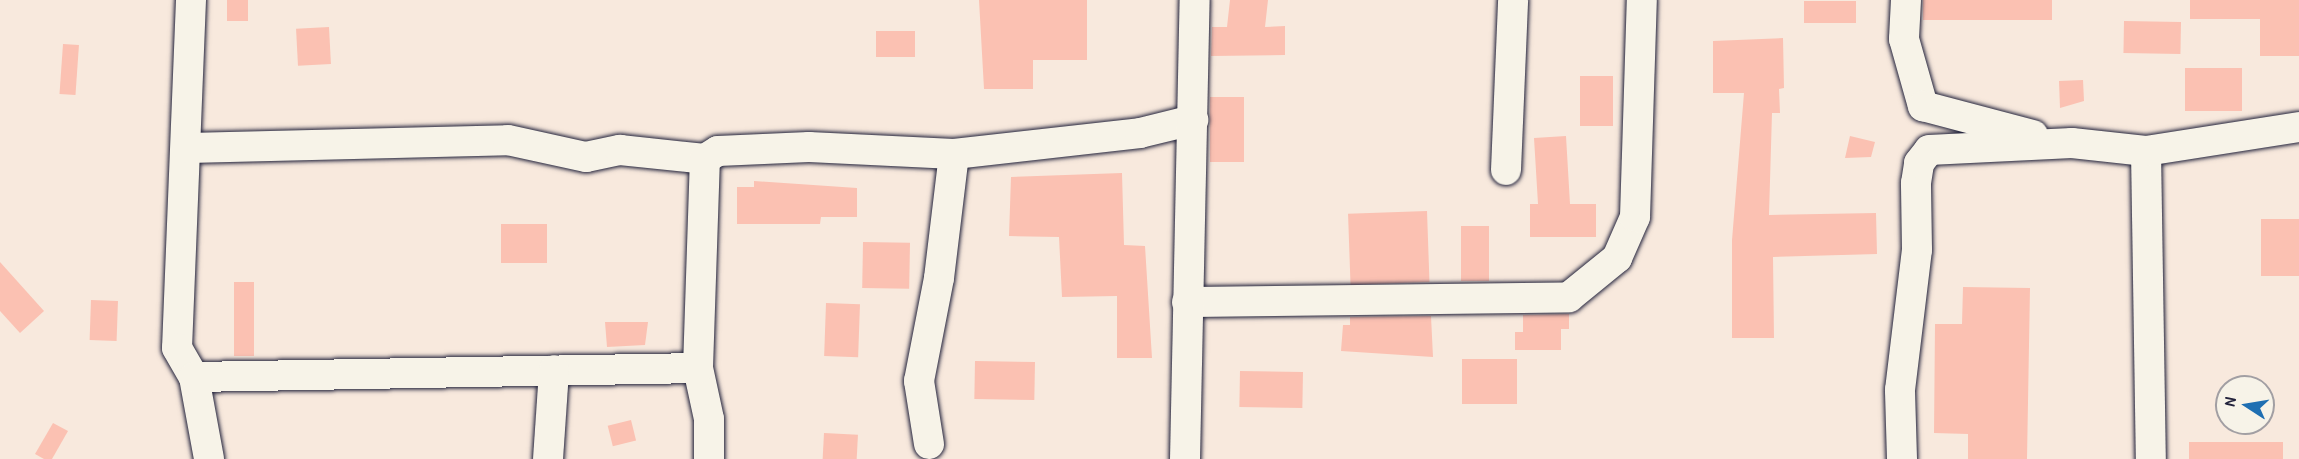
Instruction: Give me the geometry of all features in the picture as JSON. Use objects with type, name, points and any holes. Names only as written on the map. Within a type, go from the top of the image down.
[{"type":"street","points":[[191,0],[188,148],[177,348],[194,377],[209,459]]},
{"type":"street","points":[[1185,459],[1195,0]]},
{"type":"street","points":[[1506,170],[1513,0]]},
{"type":"street","points":[[1187,302],[1569,297],[1617,258],[1635,217],[1641,0]]},
{"type":"street","points":[[1906,0],[1904,39],[1923,106],[2072,143],[2146,151],[2299,127]]},
{"type":"street","points":[[188,148],[508,140],[586,157],[621,150],[705,159],[718,151],[767,148],[954,154],[1106,138],[1193,120]]},
{"type":"street","points":[[1902,459],[1900,390],[1917,250],[1919,163],[1929,150],[2072,143]]},
{"type":"street","points":[[2146,151],[2151,459]]},
{"type":"street","points":[[929,444],[919,381],[939,278],[954,154]]},
{"type":"street","points":[[705,159],[698,368],[709,418],[710,459]]},
{"type":"street","points":[[194,377],[698,368]]},
{"type":"street","points":[[548,459],[554,370]]},
{"type":"building","points":[[227,0],[248,0],[248,21],[227,21]]},
{"type":"building","points":[[979,0],[1087,0],[1087,60],[1033,60],[1033,89],[984,89]]},
{"type":"building","points":[[1230,0],[1268,0],[1265,27],[1285,26],[1285,55],[1211,56],[1212,27],[1227,27]]},
{"type":"building","points":[[1923,0],[2052,0],[2052,20],[1923,20]]},
{"type":"building","points":[[2190,0],[2299,0],[2299,56],[2260,56],[2260,19],[2190,19]]},
{"type":"building","points":[[1804,1],[1856,1],[1856,23],[1804,23]]},
{"type":"building","points":[[2124,21],[2181,22],[2180,54],[2123,53]]},
{"type":"building","points":[[329,27],[331,64],[298,66],[296,29]]},
{"type":"building","points":[[876,31],[915,31],[915,57],[876,57]]},
{"type":"building","points":[[1783,38],[1784,88],[1779,89],[1780,113],[1772,113],[1769,215],[1876,213],[1877,254],[1773,257],[1774,338],[1732,338],[1732,240],[1744,93],[1713,93],[1713,41]]},
{"type":"building","points":[[63,44],[79,45],[75,95],[60,94]]},
{"type":"building","points":[[2185,68],[2242,68],[2242,111],[2185,111]]},
{"type":"building","points":[[1580,76],[1613,76],[1613,126],[1580,126]]},
{"type":"building","points":[[2083,80],[2084,101],[2060,108],[2059,81]]},
{"type":"building","points":[[1210,97],[1244,97],[1244,162],[1210,162]]},
{"type":"building","points":[[1566,136],[1570,204],[1596,204],[1596,237],[1530,237],[1530,204],[1538,204],[1534,138]]},
{"type":"building","points":[[1850,136],[1875,142],[1871,157],[1845,158]]},
{"type":"building","points":[[1122,173],[1124,245],[1145,246],[1152,358],[1117,358],[1117,296],[1062,297],[1059,237],[1009,236],[1011,177]]},
{"type":"building","points":[[754,181],[857,188],[857,217],[821,217],[820,224],[737,224],[737,187],[754,187]]},
{"type":"building","points":[[1427,211],[1429,282],[1351,285],[1348,214]]},
{"type":"building","points":[[2261,219],[2299,219],[2299,276],[2261,276]]},
{"type":"building","points":[[501,224],[547,224],[547,263],[501,263]]},
{"type":"building","points":[[1461,226],[1489,226],[1489,281],[1461,281]]},
{"type":"building","points":[[863,242],[910,243],[909,289],[862,288]]},
{"type":"building","points":[[0,262],[44,311],[20,333],[0,311]]},
{"type":"building","points":[[234,282],[254,282],[254,356],[234,356]]},
{"type":"building","points":[[1963,287],[2030,288],[2027,459],[1968,459],[1968,434],[1934,433],[1935,324],[1962,324]]},
{"type":"building","points":[[91,300],[118,301],[117,341],[90,340]]},
{"type":"building","points":[[826,303],[860,304],[858,357],[824,356]]},
{"type":"building","points":[[1569,314],[1569,329],[1561,329],[1561,350],[1515,350],[1515,332],[1523,332],[1523,315]]},
{"type":"building","points":[[1431,316],[1433,357],[1341,351],[1343,325],[1350,325],[1350,317]]},
{"type":"building","points":[[605,322],[648,322],[645,345],[607,347]]},
{"type":"building","points":[[1462,359],[1517,359],[1517,404],[1462,404]]},
{"type":"building","points":[[975,361],[1035,362],[1034,400],[974,399]]},
{"type":"building","points":[[1240,371],[1303,372],[1302,408],[1239,407]]},
{"type":"building","points":[[631,420],[636,440],[613,446],[608,426]]},
{"type":"building","points":[[53,423],[68,431],[52,459],[44,459],[35,454]]},
{"type":"building","points":[[824,433],[858,435],[857,459],[823,459]]},
{"type":"building","points":[[2189,442],[2283,442],[2283,459],[2189,459]]}]
